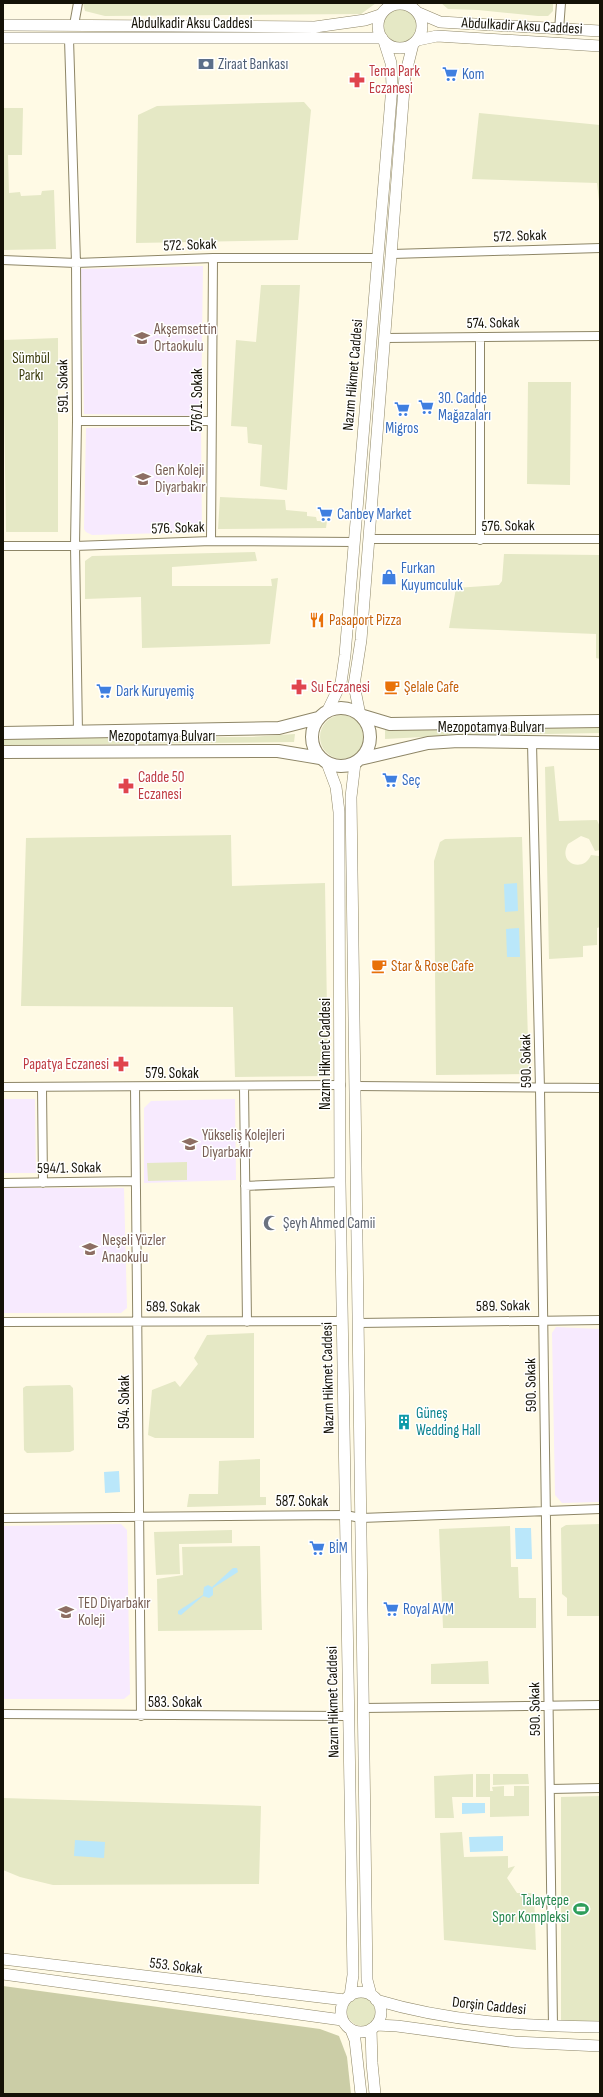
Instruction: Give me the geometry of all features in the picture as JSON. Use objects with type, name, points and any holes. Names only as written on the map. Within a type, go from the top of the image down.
[{"type":"main road","points":[[405,4],[415,8],[423,27],[415,42],[401,48],[389,45],[383,39],[378,23],[380,15],[389,5],[405,4]]},
{"type":"main road","name":"Abdulkadir Aksu Caddesi","points":[[415,8],[440,22],[559,30],[600,31]]},
{"type":"main road","name":"Abdulkadir Aksu Caddesi","points":[[3,25],[315,27],[365,20],[380,15]]},
{"type":"main road","name":"Abdulkadir Aksu Caddesi","points":[[415,42],[436,36],[600,46]]},
{"type":"main road","name":"Abdulkadir Aksu Caddesi","points":[[3,38],[383,39]]},
{"type":"main road","name":"Nazım Hikmet Caddesi","points":[[323,714],[342,683],[355,542],[392,86],[391,63],[383,39]]},
{"type":"main road","name":"Nazım Hikmet Caddesi","points":[[360,715],[354,685],[361,640],[386,338],[405,76],[415,42]]},
{"type":"main road","points":[[360,715],[367,724],[370,737],[367,750],[357,761],[338,766],[323,760],[314,749],[311,738],[313,728],[323,714],[344,708],[360,715],[390,724],[600,721]]},
{"type":"main road","name":"Mezopotamya Bulvarı","points":[[3,733],[78,733],[279,728],[323,714]]},
{"type":"main road","name":"Mezopotamya Bulvarı","points":[[357,761],[428,743],[458,741],[600,743]]},
{"type":"main road","name":"Mezopotamya Bulvarı","points":[[3,752],[278,751],[323,760]]},
{"type":"main road","name":"Nazım Hikmet Caddesi","points":[[323,760],[336,787],[339,812],[341,1085],[340,1182],[353,1975],[347,1998]]},
{"type":"main road","name":"Nazım Hikmet Caddesi","points":[[357,761],[351,797],[363,1708],[367,1829],[367,1980],[374,1997]]},
{"type":"main road","name":"553. Sokak","points":[[3,1958],[347,1998]]},
{"type":"main road","points":[[3,1974],[342,2020],[351,2030],[354,2040],[361,2094]]},
{"type":"main road","points":[[342,2020],[342,2006],[347,1998],[360,1992],[374,1997],[381,2012],[373,2027],[372,2063],[375,2094]]},
{"type":"main road","name":"Dorşin Caddesi","points":[[374,1997],[421,2013],[498,2023],[600,2027]]},
{"type":"main road","name":"Dorşin Caddesi","points":[[373,2027],[397,2026],[514,2042],[600,2046]]},
{"type":"main road","points":[[351,2030],[365,2032],[373,2027]]},
{"type":"street","points":[[74,25],[78,3]]},
{"type":"street","points":[[559,30],[561,3]]},
{"type":"street","name":"591. Sokak","points":[[69,39],[76,263],[77,421],[75,546],[78,733]]},
{"type":"street","name":"572. Sokak","points":[[392,254],[600,248]]},
{"type":"street","name":"572. Sokak","points":[[3,260],[76,263],[212,258],[377,258]]},
{"type":"street","name":"576/1. Sokak","points":[[210,541],[212,258]]},
{"type":"street","name":"574. Sokak","points":[[386,338],[600,336]]},
{"type":"street","points":[[480,337],[480,540]]},
{"type":"street","points":[[77,421],[211,421]]},
{"type":"street","name":"576. Sokak","points":[[369,539],[600,539]]},
{"type":"street","name":"576. Sokak","points":[[3,546],[75,546],[210,541],[355,542]]},
{"type":"street","name":"590. Sokak","points":[[532,743],[544,1319],[553,2026]]},
{"type":"street","name":"579. Sokak","points":[[3,1087],[244,1087],[341,1085]]},
{"type":"street","points":[[356,1086],[540,1089],[600,1088]]},
{"type":"street","name":"594. Sokak","points":[[135,1087],[141,1716]]},
{"type":"street","points":[[244,1087],[246,1322]]},
{"type":"street","points":[[42,1088],[43,1183]]},
{"type":"street","name":"594/1. Sokak","points":[[3,1183],[135,1181]]},
{"type":"street","points":[[245,1186],[340,1182]]},
{"type":"street","name":"589. Sokak","points":[[358,1323],[544,1319],[600,1320]]},
{"type":"street","name":"589. Sokak","points":[[3,1322],[343,1321]]},
{"type":"street","name":"587. Sokak","points":[[3,1518],[345,1515],[361,1518],[600,1509]]},
{"type":"street","points":[[363,1708],[600,1705]]},
{"type":"street","name":"583. Sokak","points":[[3,1714],[348,1716]]},
{"type":"street","points":[[551,1789],[600,1788]]},
{"type":"shaded area","name":"Akşemsettin Ortaokulu","points":[[203,266],[201,416],[84,414],[81,269]]},
{"type":"shaded area","name":"Gen Koleji Diyarbakır","points":[[201,426],[202,532],[92,535],[86,532],[84,529],[86,428]]},
{"type":"shaded area","points":[[3,1099],[35,1099],[36,1173],[3,1173]]},
{"type":"shaded area","name":"Yükseliş Kolejleri Diyarbakır","points":[[235,1099],[236,1180],[144,1183],[144,1108],[151,1101]]},
{"type":"shaded area","points":[[3,1188],[124,1188],[127,1308],[121,1313],[3,1313]]},
{"type":"shaded area","points":[[556,1327],[600,1329],[600,1502],[562,1503],[555,1495],[552,1333]]},
{"type":"shaded area","name":"TED Diyarbakır Koleji","points":[[121,1524],[127,1530],[130,1694],[124,1699],[3,1699],[3,1526]]},
{"type":"green space","points":[[83,3],[376,3],[361,14],[105,16],[85,11]]},
{"type":"green space","points":[[441,3],[553,3],[553,11],[548,16],[538,16],[478,10],[448,9]]},
{"type":"green space","points":[[400,7],[410,10],[415,15],[418,25],[415,35],[410,40],[400,43],[390,40],[385,35],[382,25],[385,15],[390,10]]},
{"type":"green space","points":[[304,102],[311,110],[298,240],[136,243],[138,115],[157,106]]},
{"type":"green space","points":[[3,108],[23,108],[22,155],[8,155],[9,193],[20,192],[21,196],[41,195],[42,191],[54,190],[56,249],[3,250]]},
{"type":"green space","points":[[479,113],[600,125],[600,210],[597,183],[472,179]]},
{"type":"green space","points":[[261,285],[300,285],[287,490],[260,486],[262,445],[248,443],[247,427],[231,426],[236,340],[256,342]]},
{"type":"green space","name":"Sümbül Parkı","points":[[58,338],[58,532],[6,532],[3,340]]},
{"type":"green space","points":[[528,382],[571,382],[570,485],[527,484]]},
{"type":"green space","points":[[220,497],[285,500],[286,510],[307,512],[307,516],[316,517],[317,521],[327,521],[326,528],[218,529]]},
{"type":"green space","points":[[255,552],[257,561],[172,567],[172,586],[272,586],[271,579],[278,578],[270,644],[142,648],[141,597],[85,599],[85,561],[92,556]]},
{"type":"green space","points":[[504,554],[600,555],[600,659],[596,658],[596,634],[449,628],[456,588],[499,585],[502,581]]},
{"type":"green space","points":[[338,715],[346,715],[351,716],[358,721],[363,728],[363,746],[358,753],[351,758],[338,759],[330,756],[323,749],[320,741],[320,733],[323,725],[330,718]]},
{"type":"green space","points":[[600,726],[600,733],[441,736],[385,739],[385,730]]},
{"type":"green space","points":[[295,734],[294,742],[3,745],[3,738],[252,737]]},
{"type":"green space","points":[[554,766],[559,821],[597,820],[600,827],[600,850],[595,851],[589,839],[581,836],[568,844],[566,851],[566,857],[569,861],[578,865],[588,861],[591,855],[599,856],[600,927],[597,928],[597,945],[583,946],[583,957],[549,959],[545,767]]},
{"type":"green space","points":[[231,835],[232,886],[325,883],[328,1076],[235,1077],[233,1007],[21,1006],[26,838]]},
{"type":"green space","points":[[522,837],[529,1074],[436,1075],[434,861],[440,842],[445,839]]},
{"type":"green space","points":[[187,1162],[187,1180],[148,1181],[147,1163]]},
{"type":"green space","points":[[254,1333],[254,1438],[155,1438],[148,1435],[152,1390],[175,1381],[180,1387],[198,1364],[194,1358],[207,1335]]},
{"type":"green space","points":[[70,1385],[73,1388],[74,1450],[70,1452],[27,1453],[24,1450],[23,1388],[26,1386]]},
{"type":"green space","points":[[260,1459],[260,1497],[266,1497],[266,1505],[187,1507],[189,1494],[218,1494],[219,1461]]},
{"type":"green space","points":[[600,1524],[600,1616],[567,1616],[567,1598],[562,1594],[561,1528],[566,1525]]},
{"type":"green space","points":[[510,1526],[511,1567],[518,1567],[519,1598],[536,1598],[536,1628],[443,1628],[439,1529]]},
{"type":"green space","points":[[232,1530],[232,1543],[179,1544],[180,1574],[156,1575],[154,1532]]},
{"type":"green space","points":[[260,1546],[262,1630],[158,1631],[157,1579],[183,1575],[182,1547]]},
{"type":"green space","points":[[488,1661],[489,1684],[431,1684],[431,1664]]},
{"type":"green space","points":[[473,1774],[473,1797],[452,1797],[454,1818],[435,1818],[434,1776]]},
{"type":"green space","points":[[476,1774],[490,1774],[490,1791],[493,1791],[492,1787],[504,1786],[504,1796],[514,1796],[514,1786],[529,1786],[529,1816],[490,1817],[490,1797],[476,1797]]},
{"type":"green space","points":[[493,1774],[528,1774],[529,1784],[493,1785]]},
{"type":"green space","name":"Talaytepe Spor Kompleksi","points":[[600,1796],[600,2021],[561,2022],[561,1797]]},
{"type":"green space","points":[[3,1798],[261,1806],[259,1884],[53,1885],[20,1877],[3,1870]]},
{"type":"green space","points":[[462,1832],[464,1857],[508,1856],[508,1868],[515,1866],[507,1878],[517,1893],[534,1893],[536,1950],[444,1940],[440,1833]]},
{"type":"green space","points":[[3,1986],[320,2029],[339,2036],[347,2057],[351,2094],[3,2094]]},
{"type":"green space","points":[[362,1996],[373,2000],[377,2011],[373,2022],[362,2026],[351,2022],[347,2011],[351,2000]]},
{"type":"water","points":[[517,883],[518,911],[505,912],[504,884]]},
{"type":"water","points":[[519,928],[520,957],[507,957],[506,929]]},
{"type":"water","points":[[119,1471],[120,1492],[105,1493],[104,1472]]},
{"type":"water","points":[[515,1528],[531,1528],[532,1559],[516,1559]]},
{"type":"water","points":[[233,1568],[237,1568],[238,1572],[213,1588],[213,1595],[209,1598],[203,1596],[181,1615],[178,1614],[178,1611],[203,1595],[204,1587],[208,1585],[212,1587]]},
{"type":"water","points":[[462,1803],[485,1803],[485,1813],[462,1814]]},
{"type":"water","points":[[503,1836],[503,1851],[470,1852],[469,1837]]},
{"type":"water","points":[[75,1840],[105,1842],[104,1858],[74,1856]]},
{"type":"place","name":"Ziraat Bankası","points":[[206,64]]},
{"type":"place","name":"Kom","points":[[450,74]]},
{"type":"place","name":"Tema Park Eczanesi","points":[[357,80]]},
{"type":"place","name":"Akşemsettin Ortaokulu","points":[[142,338]]},
{"type":"place","name":"30. Cadde Mağazaları","points":[[426,407]]},
{"type":"place","name":"Migros","points":[[402,409]]},
{"type":"place","name":"Gen Koleji Diyarbakır","points":[[143,479]]},
{"type":"place","name":"Canbey Market","points":[[325,514]]},
{"type":"place","name":"Furkan Kuyumculuk","points":[[389,577]]},
{"type":"place","name":"Pasaport Pizza","points":[[317,620]]},
{"type":"place","name":"Su Eczanesi","points":[[299,687]]},
{"type":"place","name":"Şelale Cafe","points":[[392,687]]},
{"type":"place","name":"Dark Kuruyemiş","points":[[104,691]]},
{"type":"place","name":"Seç","points":[[390,780]]},
{"type":"place","name":"Cadde 50 Eczanesi","points":[[126,786]]},
{"type":"place","name":"Star & Rose Cafe","points":[[379,966]]},
{"type":"place","name":"Papatya Eczanesi","points":[[121,1064]]},
{"type":"place","name":"Yükseliş Kolejleri Diyarbakır","points":[[190,1144]]},
{"type":"place","name":"Şeyh Ahmed Camii","points":[[271,1223]]},
{"type":"place","name":"Neşeli Yüzler Anaokulu","points":[[90,1249]]},
{"type":"place","name":"Güneş Wedding Hall","points":[[404,1422]]},
{"type":"place","name":"BİM","points":[[317,1548]]},
{"type":"place","name":"Royal AVM","points":[[391,1609]]},
{"type":"place","name":"TED Diyarbakır Koleji","points":[[66,1612]]},
{"type":"place","name":"Talaytepe Spor Kompleksi","points":[[581,1909]]}]
